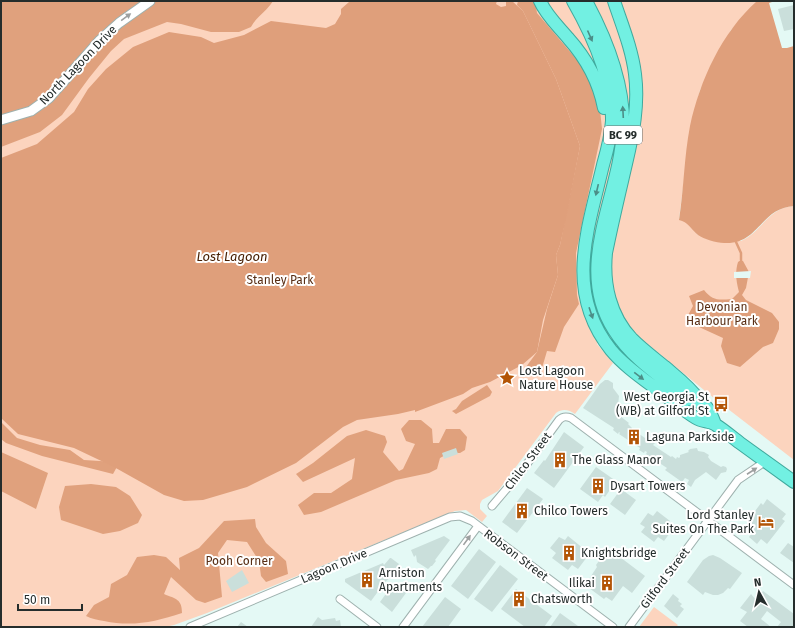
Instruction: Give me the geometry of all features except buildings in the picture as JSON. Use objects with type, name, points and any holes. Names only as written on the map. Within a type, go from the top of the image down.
[{"type":"highway","points":[[540,1],[548,15],[578,51],[596,81],[604,108],[606,152]]},
{"type":"highway","name":"BC 99","points":[[573,1],[593,43],[603,69],[609,92],[612,120],[585,246],[583,268],[584,286],[591,313],[603,338],[611,349],[631,369],[698,419],[715,424],[794,482]]},
{"type":"highway","name":"BC 99","points":[[586,1],[601,32],[613,64],[622,97],[623,114],[622,143],[597,254],[597,274],[601,299],[627,348],[690,399],[700,401],[710,409],[715,424]]},
{"type":"highway","points":[[614,1],[634,64],[637,106],[634,131],[605,262],[605,277],[614,323],[692,389],[700,401]]},
{"type":"street","name":"North Lagoon Drive","points":[[1,120],[31,111],[49,98],[100,40],[119,23],[150,1]]},
{"type":"street","name":"Chilco Street","points":[[492,506],[521,472],[559,420],[564,417],[571,418],[707,521]]},
{"type":"street","name":"Gilford Street","points":[[629,627],[738,480],[766,461]]},
{"type":"street","name":"Lagoon Drive","points":[[190,627],[450,517],[463,516],[478,526]]},
{"type":"street","points":[[707,521],[794,585]]},
{"type":"street","points":[[402,627],[478,526]]},
{"type":"street","name":"Robson Street","points":[[478,526],[613,627]]},
{"type":"street","points":[[340,599],[377,627]]},
{"type":"green space","name":"Stanley Park","points":[[1,1],[757,1],[731,30],[700,90],[691,125],[679,219],[686,222],[698,235],[741,241],[754,232],[777,211],[794,206],[794,460],[715,399],[639,337],[631,329],[620,313],[597,344],[613,363],[575,414],[566,410],[561,410],[556,413],[498,491],[482,500],[480,509],[487,516],[482,522],[466,510],[455,511],[207,613],[165,627],[1,627]]},
{"type":"green space","points":[[654,607],[678,625],[676,627],[639,627]]},
{"type":"shaded area","points":[[1,1],[273,1],[251,27],[239,32],[211,32],[167,22],[124,39],[111,51],[62,115],[40,132],[1,147]]},
{"type":"shaded area","points":[[518,1],[535,1],[537,13],[584,68],[599,100],[602,129],[576,253],[577,295],[579,304],[564,327],[555,352],[547,351],[542,368],[532,373],[526,367],[537,352],[547,309],[558,275],[556,255],[560,245],[580,146],[556,79],[523,11],[517,5]]},
{"type":"shaded area","points":[[487,385],[492,392],[490,396],[456,414],[452,411],[456,409],[462,401]]},
{"type":"shaded area","points":[[409,420],[421,420],[432,429],[433,443],[439,443],[446,429],[460,429],[467,437],[465,450],[460,453],[449,453],[440,458],[437,469],[429,473],[396,480],[321,512],[304,515],[298,505],[314,493],[331,493],[352,479],[355,458],[303,482],[296,474],[313,463],[347,436],[366,430],[385,436],[387,442],[383,452],[399,471],[403,469],[415,444],[406,441],[401,429]]},
{"type":"shaded area","points":[[1,422],[17,438],[40,445],[70,450],[84,460],[116,462],[118,465],[113,474],[42,456],[6,443],[1,439]]},
{"type":"shaded area","points":[[1,452],[48,473],[36,509],[1,491]]},
{"type":"shaded area","points":[[91,484],[116,487],[130,496],[142,515],[138,523],[120,531],[103,534],[61,520],[59,507],[65,486]]},
{"type":"shaded area","points":[[255,519],[256,527],[266,543],[286,561],[288,574],[266,582],[261,576],[259,561],[247,542],[227,540],[218,553],[222,597],[205,603],[196,600],[171,577],[164,594],[178,600],[182,608],[182,613],[143,623],[124,624],[86,616],[94,605],[109,597],[111,584],[127,575],[137,557],[154,555],[166,557],[180,570],[179,558],[199,548],[224,521]]},
{"type":"water","name":"Lost Lagoon","points":[[352,1],[497,1],[496,4],[501,7],[506,6],[506,1],[512,1],[523,11],[556,79],[580,146],[566,219],[556,255],[558,275],[543,320],[537,352],[522,365],[490,382],[472,388],[463,394],[415,412],[415,410],[357,420],[343,427],[296,463],[247,487],[203,500],[184,501],[164,495],[114,467],[74,448],[18,434],[1,418],[1,158],[37,144],[74,112],[88,89],[106,69],[133,47],[169,32],[201,37],[214,43],[244,35],[271,21],[326,28],[335,24],[341,14],[341,9]]},
{"type":"water","points":[[757,1],[794,1],[794,206],[783,208],[774,213],[753,233],[745,238],[736,242],[717,242],[698,235],[687,224],[679,220],[688,138],[694,109],[706,74],[714,58],[733,27],[744,13]]},
{"type":"water","points":[[741,260],[749,272],[746,288],[742,295],[746,300],[772,313],[779,322],[779,329],[773,343],[763,347],[740,367],[727,363],[721,346],[723,338],[699,327],[687,317],[693,306],[689,296],[704,290],[713,298],[723,300],[732,299],[739,292],[736,273],[738,262]]},
{"type":"pier","points":[[775,1],[794,1],[794,46],[782,48],[769,3]]},
{"type":"pier","points":[[751,271],[750,278],[734,278],[734,272]]},
{"type":"waterway","points":[[736,242],[741,253],[741,260]]},
{"type":"place","name":"Lost Lagoon Nature House","points":[[507,378]]},
{"type":"place","name":"West Georgia St (WB) at Gilford St","points":[[721,404]]},
{"type":"place","name":"Laguna Parkside","points":[[634,437]]},
{"type":"place","name":"The Glass Manor","points":[[560,460]]},
{"type":"place","name":"Dysart Towers","points":[[598,486]]},
{"type":"place","name":"Chilco Towers","points":[[522,511]]},
{"type":"place","name":"Lord Stanley Suites On The Park","points":[[766,522]]},
{"type":"place","name":"Knightsbridge","points":[[569,553]]},
{"type":"place","name":"Arniston Apartments","points":[[367,580]]},
{"type":"place","name":"Ilikai","points":[[607,583]]},
{"type":"place","name":"Chatsworth","points":[[519,599]]},
{"type":"park label","name":"Devonian Harbour Park","points":[[722,314]]},
{"type":"park label","name":"Pooh Corner","points":[[239,561]]}]
